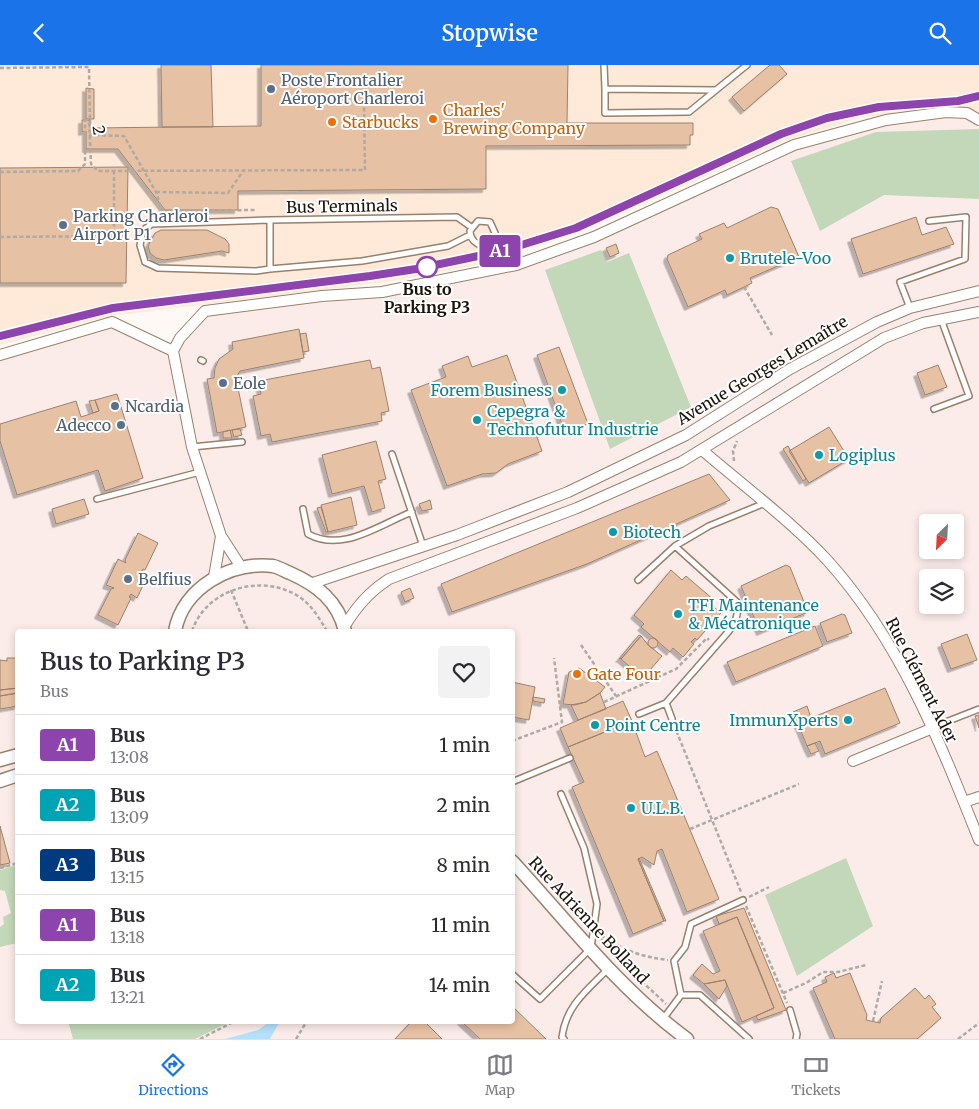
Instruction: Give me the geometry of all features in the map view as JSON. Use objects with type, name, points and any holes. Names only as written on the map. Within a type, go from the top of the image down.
[{"type":"street","points":[[241,567],[221,536],[192,447],[174,351],[180,338],[205,311],[322,296],[382,292],[516,265],[594,237],[794,145],[886,120],[946,112],[967,113],[979,120]]},
{"type":"street","name":"Avenue Georges Lemaître","points":[[313,583],[515,513],[594,480],[686,435],[790,369],[877,322],[910,308],[979,291]]},
{"type":"street","points":[[345,629],[357,606],[373,589],[389,579],[577,508],[702,450],[797,389],[884,338],[923,323],[979,312]]},
{"type":"street","points":[[0,355],[112,322],[174,351]]},
{"type":"street","name":"Rue Clément Ader","points":[[702,450],[765,503],[827,560],[871,614],[900,662],[932,728],[979,840]]},
{"type":"street","points":[[214,577],[221,536]]},
{"type":"street","points":[[175,629],[177,618],[189,599],[214,577],[241,567],[274,566],[313,583],[332,603],[345,629]]},
{"type":"street","points":[[853,761],[932,728]]},
{"type":"street","points":[[0,760],[15,756]]},
{"type":"street","points":[[0,781],[15,776]]},
{"type":"street","points":[[964,802],[979,797]]},
{"type":"street","name":"Rue Adrienne Bolland","points":[[515,864],[608,969],[662,1020],[687,1039]]},
{"type":"lane","points":[[604,65],[605,113],[689,112],[747,65]]},
{"type":"lane","points":[[605,89],[716,90]]},
{"type":"lane","points":[[0,336],[113,308],[370,276],[502,251],[576,228],[781,134],[827,118],[879,107],[958,101],[979,96]]},
{"type":"lane","name":"Bus Terminals","points":[[270,269],[270,219],[457,217],[471,227]]},
{"type":"lane","points":[[910,308],[900,281],[966,259],[966,217],[930,221]]},
{"type":"lane","points":[[270,219],[152,224],[142,230],[140,245],[145,262],[158,268],[256,271],[362,261],[448,246],[470,235]]},
{"type":"lane","points":[[478,256],[488,247],[494,237],[493,225],[482,220],[471,227],[470,235],[474,243],[488,247],[502,251]]},
{"type":"lane","points":[[934,409],[969,396],[941,319]]},
{"type":"lane","points":[[192,447],[242,442]]},
{"type":"lane","points":[[392,454],[423,545]]},
{"type":"lane","points":[[98,499],[200,472]]},
{"type":"lane","points":[[638,580],[675,546],[709,526],[765,503]]},
{"type":"lane","points":[[303,509],[308,534],[320,541],[336,542],[360,536],[412,512]]},
{"type":"lane","points":[[639,713],[666,703],[735,622],[738,610],[737,602],[675,546]]},
{"type":"lane","points":[[666,703],[672,719]]},
{"type":"lane","points":[[932,728],[979,709]]},
{"type":"lane","points":[[515,781],[570,758]]},
{"type":"lane","points":[[515,977],[540,999],[591,948],[597,904],[584,848],[561,794]]},
{"type":"lane","points":[[681,995],[674,961],[685,947],[691,924],[743,899]]},
{"type":"lane","points":[[564,1039],[562,1037],[564,1020],[575,1003],[608,969]]},
{"type":"lane","points":[[662,1020],[681,995],[691,994],[704,998],[749,1039]]},
{"type":"lane","points":[[790,1010],[797,1034],[796,1039]]},
{"type":"path","points":[[0,68],[89,67],[90,125]]},
{"type":"path","points":[[88,144],[91,164],[98,171],[365,170],[364,106]]},
{"type":"path","name":"2","points":[[85,120],[88,120],[88,144],[85,120]]},
{"type":"path","points":[[89,135],[124,136],[156,192],[162,211],[255,210]]},
{"type":"path","points":[[0,172],[78,171],[85,164],[88,144]]},
{"type":"path","points":[[0,237],[114,236],[114,170]]},
{"type":"path","points":[[156,192],[228,193],[243,171]]},
{"type":"path","points":[[744,287],[772,335]]},
{"type":"path","points":[[738,468],[733,461],[733,451],[736,442],[741,437]]},
{"type":"path","points":[[192,629],[194,623],[210,603],[231,590],[254,585],[277,587],[298,596],[315,611],[326,629]]},
{"type":"path","points":[[231,590],[247,629]]},
{"type":"path","points":[[604,702],[647,684],[676,669],[707,638],[716,646]]},
{"type":"path","points":[[582,645],[616,696]]},
{"type":"path","points":[[515,740],[562,721],[554,658]]},
{"type":"path","points":[[672,719],[743,899],[790,1010]]},
{"type":"path","points":[[690,829],[799,783]]},
{"type":"path","points":[[0,868],[15,864]]},
{"type":"path","points":[[743,899],[770,887]]},
{"type":"path","points":[[593,929],[630,952],[649,958],[674,961]]},
{"type":"path","points":[[593,929],[614,954],[670,1009]]},
{"type":"path","points":[[783,993],[806,983],[823,972],[838,972],[866,965]]},
{"type":"path","points":[[873,1021],[882,981]]},
{"type":"path","points":[[958,1039],[979,1023]]},
{"type":"path","points":[[200,1039],[229,1024]]},
{"type":"path","points":[[296,1039],[305,1024]]},
{"type":"shaded area","points":[[0,65],[979,65],[979,111],[967,113],[922,110],[860,118],[784,141],[579,233],[482,264],[386,282],[110,316],[0,345]]},
{"type":"shaded area","points":[[946,112],[979,120],[979,1039],[0,1039],[0,355],[112,322],[173,351],[205,311],[329,302],[471,275],[594,237],[794,145],[886,120]]},
{"type":"green space","points":[[979,129],[979,199],[884,195],[820,231],[791,161],[876,132]]},
{"type":"green space","points":[[601,250],[607,262],[629,253],[691,407],[610,449],[545,270]]},
{"type":"green space","points":[[846,858],[873,926],[797,976],[765,895]]},
{"type":"green space","points":[[15,866],[15,943],[0,947],[0,927],[4,924],[3,917],[11,913],[5,891],[0,890],[0,870]]},
{"type":"green space","points":[[69,1024],[225,1024],[195,1039],[73,1039]]},
{"type":"water","points":[[267,1024],[278,1024],[270,1039],[225,1039],[258,1030]]},
{"type":"building","points":[[161,65],[211,65],[213,127],[162,127]]},
{"type":"building","points":[[261,65],[568,65],[567,123],[693,123],[693,135],[690,135],[690,145],[486,146],[486,189],[238,191],[238,210],[165,210],[118,149],[86,149],[86,131],[82,132],[82,120],[90,120],[90,128],[261,126]]},
{"type":"building","points":[[770,65],[779,65],[787,74],[744,111],[732,97]]},
{"type":"building","points":[[86,88],[94,89],[94,119],[86,119]]},
{"type":"building","name":"Parking Charleroi Airport P1","points":[[128,167],[126,283],[0,283],[0,168]]},
{"type":"building","name":"Brutele-Voo","points":[[771,207],[778,209],[799,257],[750,278],[752,283],[727,295],[725,290],[688,307],[667,259],[668,255],[702,239],[699,234],[724,223],[727,228]]},
{"type":"building","points":[[916,217],[922,235],[946,227],[954,244],[863,274],[851,239]]},
{"type":"building","points":[[161,230],[207,230],[225,239],[229,244],[229,253],[222,251],[164,260],[156,258],[150,253],[148,246],[155,233]]},
{"type":"building","points":[[616,244],[619,253],[610,257],[606,248]]},
{"type":"building","name":"Eole","points":[[299,329],[304,358],[240,371],[237,376],[238,388],[246,427],[217,433],[207,379],[214,378],[215,368],[219,359],[233,349],[232,342]]},
{"type":"building","points":[[306,333],[309,351],[303,352],[300,334]]},
{"type":"building","name":"Forem Business","points":[[559,347],[588,424],[565,432],[537,355]]},
{"type":"building","name":"Cepegra & Technofutur Industrie","points":[[507,355],[542,451],[508,464],[496,473],[482,474],[447,486],[411,390],[446,377],[442,366],[468,356],[472,367]]},
{"type":"building","points":[[370,360],[372,369],[380,367],[389,411],[381,413],[382,421],[272,442],[270,434],[261,436],[253,396],[261,394],[259,381]]},
{"type":"building","points":[[938,365],[947,387],[925,395],[917,373]]},
{"type":"building","points":[[117,394],[143,478],[105,491],[98,470],[17,495],[0,441],[0,424],[76,401],[81,417],[99,411],[95,400]]},
{"type":"building","points":[[95,400],[99,411],[93,413],[89,401]]},
{"type":"building","name":"Logiplus","points":[[829,427],[849,459],[809,483],[789,451]]},
{"type":"building","points":[[240,429],[242,435],[234,437],[232,430]]},
{"type":"building","points":[[230,430],[232,438],[223,438],[223,432]]},
{"type":"building","points":[[376,441],[386,479],[378,481],[385,508],[372,512],[364,486],[332,494],[322,455]]},
{"type":"building","points":[[788,446],[806,479],[803,481],[783,449]]},
{"type":"building","name":"Biotech","points":[[709,474],[730,500],[587,564],[452,612],[441,584]]},
{"type":"building","points":[[351,497],[357,525],[328,532],[321,505]]},
{"type":"building","points":[[84,499],[89,514],[56,524],[52,509]]},
{"type":"building","points":[[430,500],[432,509],[422,511],[419,504]]},
{"type":"building","points":[[321,507],[328,532],[326,532],[317,508]]},
{"type":"building","name":"Belfius","points":[[138,533],[158,543],[145,570],[143,569],[141,572],[148,575],[137,598],[131,594],[129,597],[131,598],[118,625],[98,615],[111,589],[114,588],[106,585],[118,559],[126,563],[125,560]]},
{"type":"building","points":[[786,565],[790,567],[808,612],[760,632],[741,586]]},
{"type":"building","name":"TFI Maintenance & Mécatronique","points":[[671,570],[682,580],[686,576],[714,600],[710,604],[721,613],[697,640],[695,638],[691,642],[694,644],[683,657],[673,648],[670,652],[641,627],[644,624],[634,615]]},
{"type":"building","points":[[410,588],[414,598],[405,602],[401,592]]},
{"type":"building","points":[[842,614],[845,615],[852,633],[827,642],[820,623]]},
{"type":"building","points":[[815,626],[823,646],[736,682],[727,662]]},
{"type":"building","points":[[967,634],[977,660],[951,669],[941,644]]},
{"type":"building","points":[[639,635],[641,636],[619,659]]},
{"type":"building","points":[[641,636],[648,645],[662,656],[643,678],[621,659]]},
{"type":"building","points":[[651,638],[655,638],[658,643],[657,647],[651,648],[648,645],[648,641]]},
{"type":"building","points":[[7,658],[15,658],[15,688],[0,690],[0,660],[7,661]]},
{"type":"building","points":[[579,668],[605,687],[600,693],[586,702],[575,705],[563,704],[569,672]]},
{"type":"building","points":[[515,683],[535,687],[529,720],[515,718]]},
{"type":"building","points":[[15,688],[15,694],[0,696],[0,690]]},
{"type":"building","name":"ImmunXperts","points":[[885,688],[900,723],[825,754],[820,741],[807,746],[793,712],[807,706],[811,718]]},
{"type":"building","points":[[600,693],[606,709],[578,720],[571,705],[586,702]]},
{"type":"building","points":[[15,694],[15,706],[0,709],[0,696]]},
{"type":"building","points":[[533,697],[545,699],[544,703],[533,701]]},
{"type":"building","name":"Point Centre","points":[[623,701],[632,721],[568,747],[560,728]]},
{"type":"building","points":[[979,715],[979,728],[975,716]]},
{"type":"building","name":"U.L.B.","points":[[632,721],[645,757],[657,751],[719,899],[687,912],[662,849],[657,851],[654,865],[642,857],[638,859],[664,921],[633,934],[572,787],[584,782],[568,747]]},
{"type":"building","points":[[815,743],[819,751],[811,754],[807,746]]},
{"type":"building","points":[[0,826],[10,863],[0,865]]},
{"type":"building","points":[[639,858],[666,921],[664,921]]},
{"type":"building","points":[[744,908],[786,1010],[758,1020],[756,1016],[774,1008],[758,967],[737,917],[719,924],[716,916]]},
{"type":"building","points":[[737,917],[774,1008],[742,1022],[725,980],[704,984],[693,975],[702,964],[713,974],[720,971],[703,931]]},
{"type":"building","points":[[834,973],[836,978],[850,973],[867,1015],[866,1020],[880,1023],[881,1018],[915,988],[925,999],[929,995],[936,1004],[932,1007],[941,1018],[917,1039],[835,1039],[813,988],[827,982],[825,977]]},
{"type":"building","points":[[725,980],[727,986],[719,999],[704,984]]},
{"type":"building","points":[[515,1009],[546,1039],[480,1039],[464,1024],[515,1024]]},
{"type":"building","points":[[409,1024],[427,1024],[442,1039],[395,1039]]},
{"type":"bus line","name":"A1","points":[[0,336],[113,308],[195,296],[370,276],[416,269],[502,251],[576,228],[750,150],[781,134],[827,118],[879,107],[958,101],[979,96]]},
{"type":"place","name":"Poste Frontalier Aéroport Charleroi","points":[[271,89]]},
{"type":"place","name":"Charles' Brewing Company","points":[[433,119]]},
{"type":"place","name":"Starbucks","points":[[332,122]]},
{"type":"place","name":"Parking Charleroi Airport P1","points":[[63,225]]},
{"type":"place","name":"Brutele-Voo","points":[[730,258]]},
{"type":"place","name":"Bus to Parking P3","points":[[427,267]]},
{"type":"place","name":"Eole","points":[[223,383]]},
{"type":"place","name":"Forem Business","points":[[562,390]]},
{"type":"place","name":"Ncardia","points":[[115,406]]},
{"type":"place","name":"Cepegra & Technofutur Industrie","points":[[477,420]]},
{"type":"place","name":"Adecco","points":[[121,425]]},
{"type":"place","name":"Logiplus","points":[[819,455]]},
{"type":"place","name":"Biotech","points":[[613,532]]},
{"type":"place","name":"Belfius","points":[[128,579]]},
{"type":"place","name":"TFI Maintenance & Mécatronique","points":[[678,614]]},
{"type":"place","name":"Gate Four","points":[[577,674]]},
{"type":"place","name":"ImmunXperts","points":[[848,720]]},
{"type":"place","name":"Point Centre","points":[[595,725]]},
{"type":"place","name":"U.L.B.","points":[[631,808]]}]
